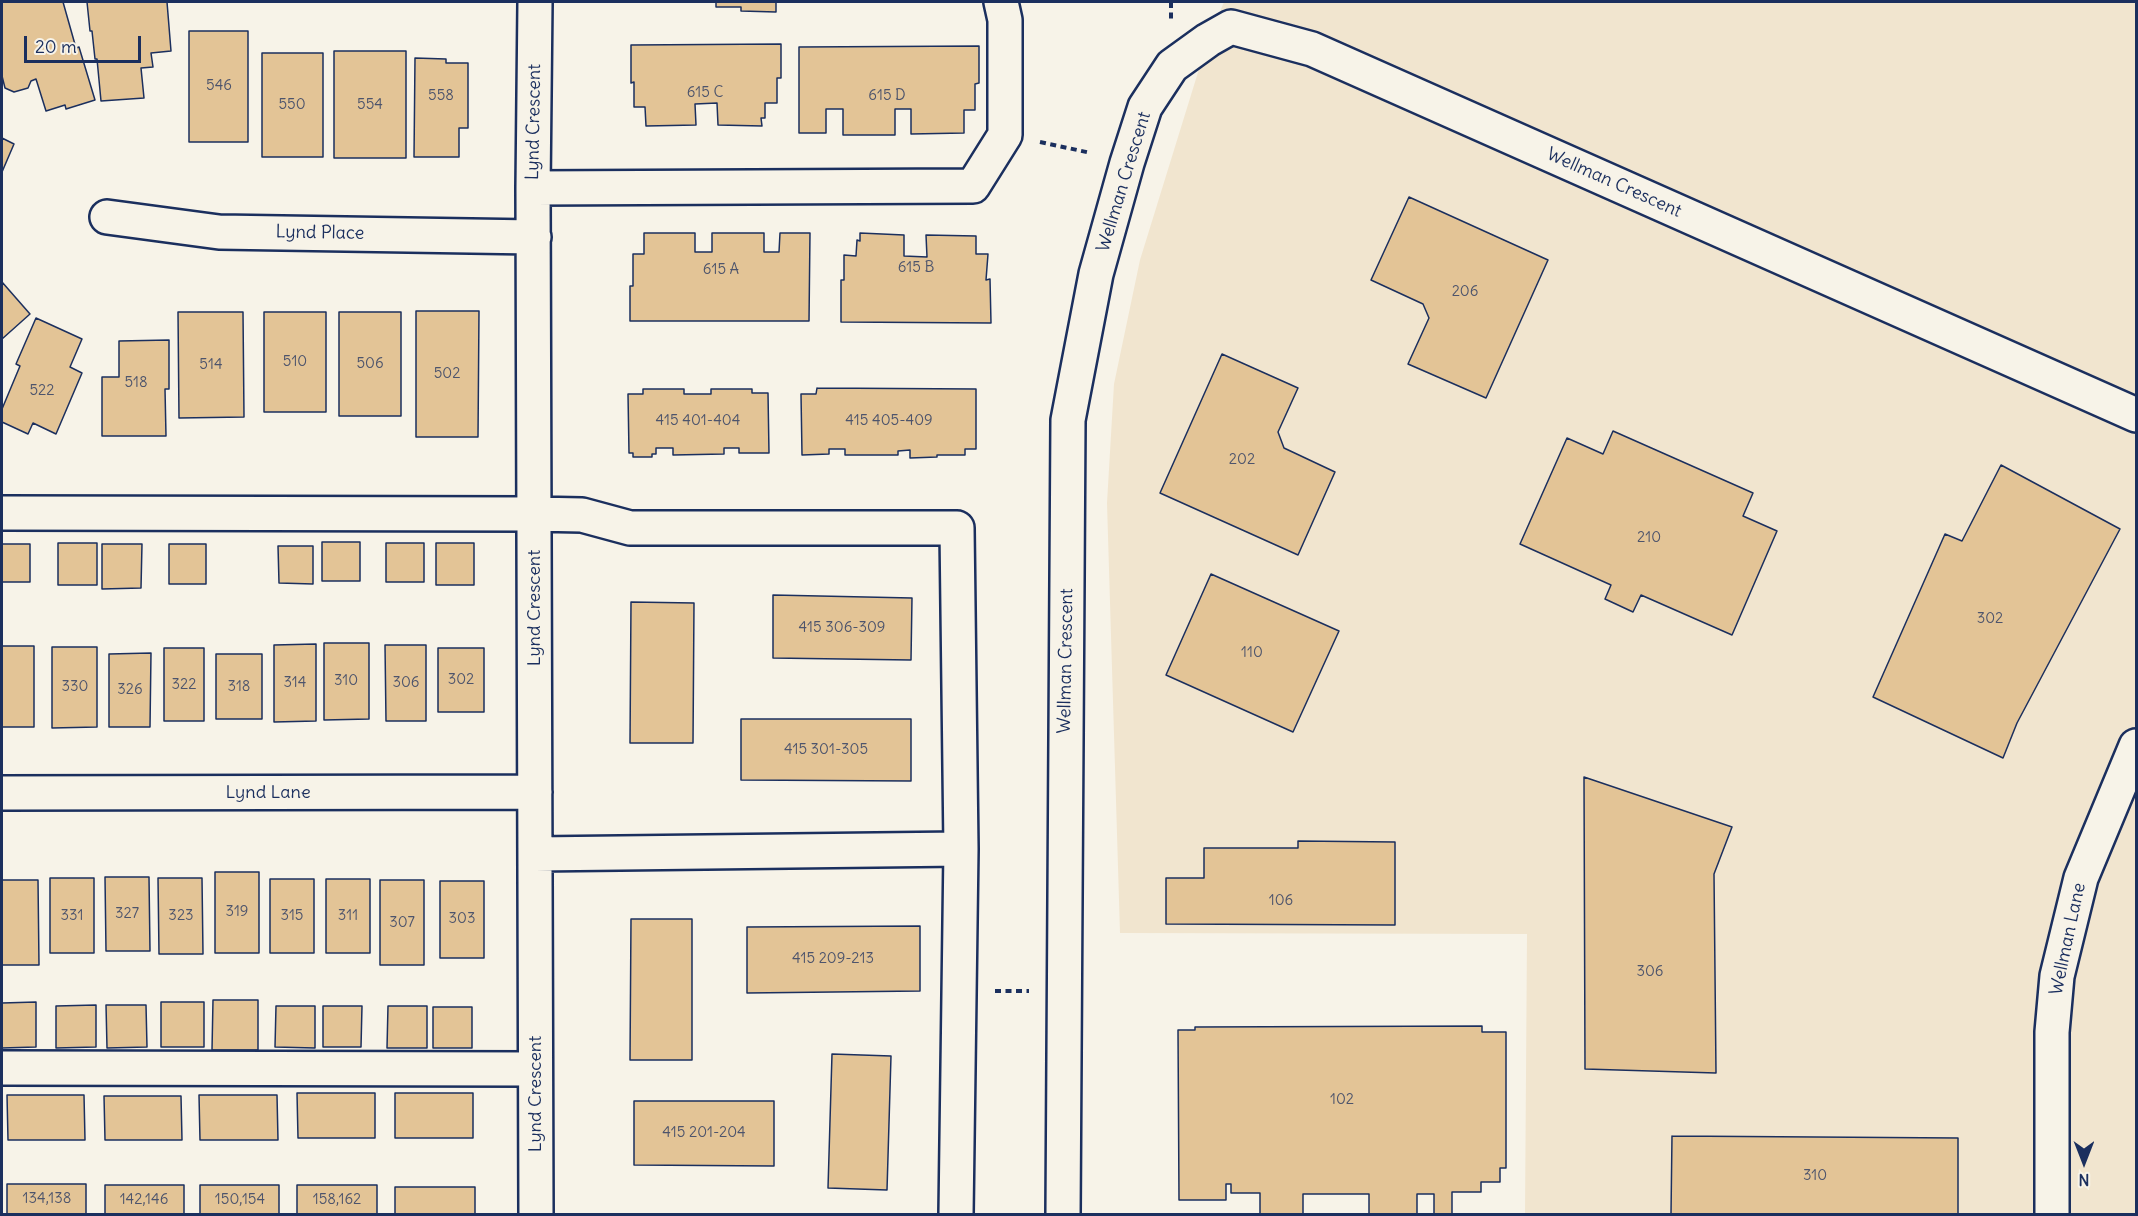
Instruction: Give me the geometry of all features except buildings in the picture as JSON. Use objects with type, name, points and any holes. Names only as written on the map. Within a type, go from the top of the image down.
[{"type":"street","name":"Lynd Crescent","points":[[535,2],[532,188],[534,237],[536,1215]]},
{"type":"street","points":[[532,188],[973,186],[1005,135],[1005,20],[1000,2]]},
{"type":"street","name":"Wellman Crescent","points":[[1063,1215],[1068,420],[1096,274],[1126,163],[1145,107],[1172,66],[1208,40],[1231,27],[1312,49],[2136,415]]},
{"type":"street","name":"Lynd Place","points":[[106,217],[219,232],[534,237]]},
{"type":"street","points":[[2,513],[534,514],[582,515],[630,528],[957,528],[961,849],[956,1215]]},
{"type":"street","name":"Wellman Lane","points":[[2052,1215],[2052,1032],[2057,976],[2081,878],[2136,746]]},
{"type":"street","name":"Lynd Lane","points":[[2,793],[535,792]]},
{"type":"street","points":[[535,854],[961,849]]},
{"type":"street","points":[[2,1068],[535,1069]]},
{"type":"path","points":[[1005,135],[1084,152]]},
{"type":"shaded area","points":[[1224,2],[2136,2],[2136,1214],[1525,1214],[1527,934],[1120,933],[1107,503],[1114,384],[1140,260],[1208,40]]}]
